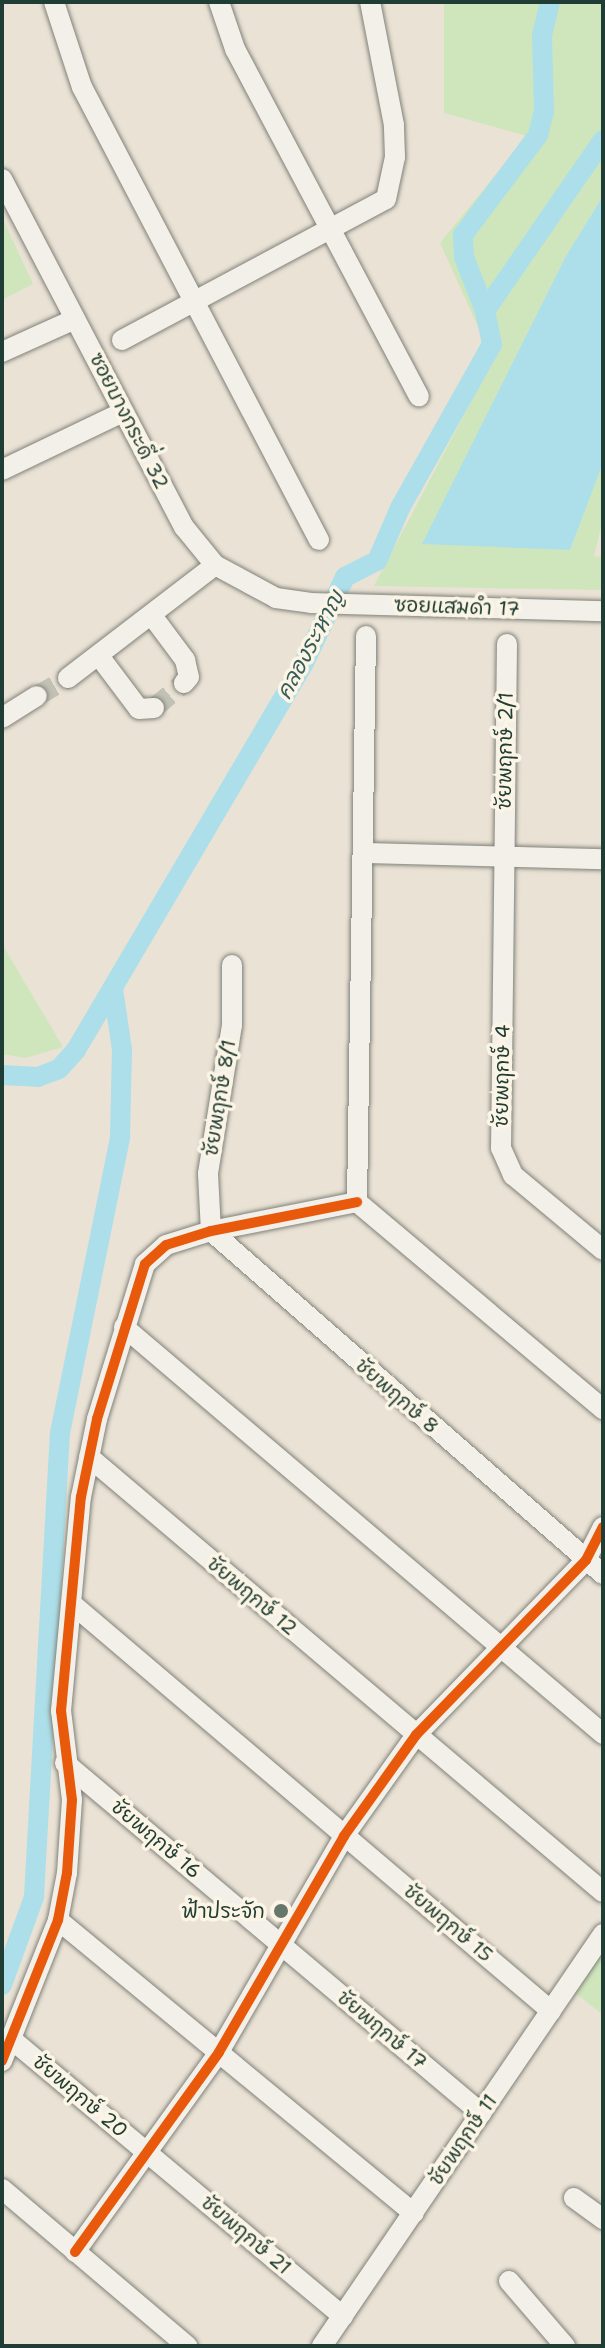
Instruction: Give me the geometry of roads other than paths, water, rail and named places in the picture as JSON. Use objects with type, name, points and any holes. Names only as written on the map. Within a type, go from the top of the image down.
[{"type":"street","points":[[54,2],[82,87],[198,302],[319,540]]},
{"type":"street","points":[[219,2],[235,49],[419,396]]},
{"type":"street","points":[[122,340],[378,207],[392,185],[394,125],[370,2]]},
{"type":"street","name":"ซอยบางกระดี่ 32","points":[[2,179],[184,527],[215,565],[276,598],[311,603]]},
{"type":"street","points":[[2,352],[75,319]]},
{"type":"street","points":[[2,470],[123,412]]},
{"type":"street","points":[[68,678],[153,617],[215,565]]},
{"type":"street","name":"ซอยแสมดำ 17","points":[[311,603],[603,611]]},
{"type":"street","points":[[153,617],[185,660],[189,677],[184,683]]},
{"type":"street","points":[[357,1202],[367,853],[366,636]]},
{"type":"street","name":"ชัยพฤกษ์ 2/1","points":[[504,857],[507,644]]},
{"type":"street","points":[[99,656],[139,709],[154,708]]},
{"type":"street","points":[[2,718],[37,696]]},
{"type":"street","points":[[367,853],[603,859]]},
{"type":"street","name":"ชัยพฤกษ์ 4","points":[[504,857],[501,1148],[513,1175],[603,1250]]},
{"type":"street","name":"ชัยพฤกษ์ 8/1","points":[[211,1231],[208,1174],[232,1025],[232,965]]},
{"type":"street","points":[[2,2061],[58,1920],[72,1841],[61,1723],[71,1603],[89,1457],[124,1327],[152,1254],[211,1231],[357,1202]]},
{"type":"street","points":[[357,1202],[603,1409]]},
{"type":"street","name":"ชัยพฤกษ์ 8","points":[[211,1231],[603,1574]]},
{"type":"street","points":[[124,1327],[603,1734]]},
{"type":"street","name":"ชัยพฤกษ์ 12","points":[[89,1457],[603,1892]]},
{"type":"street","points":[[75,2252],[149,2154],[219,2052],[284,1947],[344,1836],[416,1735],[586,1560],[603,1527]]},
{"type":"street","name":"ชัยพฤกษ์ 15","points":[[71,1603],[551,2011]]},
{"type":"street","name":"ชัยพฤกษ์ 16","points":[[65,1763],[284,1947]]},
{"type":"street","points":[[58,1920],[414,2213]]},
{"type":"street","name":"ชัยพฤกษ์ 11","points":[[322,2346],[603,1934]]},
{"type":"street","name":"ชัยพฤกษ์ 17","points":[[284,1947],[481,2113]]},
{"type":"street","name":"ชัยพฤกษ์ 20","points":[[10,2038],[149,2154]]},
{"type":"street","name":"ชัยพฤกษ์ 21","points":[[149,2154],[343,2316]]},
{"type":"street","points":[[2,2189],[187,2346]]},
{"type":"street","points":[[574,2198],[603,2219]]},
{"type":"street","points":[[509,2281],[565,2346]]},
{"type":"water","points":[[603,196],[603,463],[570,550],[422,544],[566,256]]},
{"type":"waterway","points":[[485,311],[464,257],[463,235],[538,135],[544,111],[542,36],[550,2]]},
{"type":"waterway","name":"คลองระหาญ","points":[[2,1075],[38,1077],[59,1069],[76,1050],[304,663],[345,577],[377,561],[400,508],[492,344],[485,311],[603,140]]},
{"type":"waterway","points":[[2,1985],[34,1897],[60,1433],[120,1137],[122,1050],[113,988]]},
{"type":"tunnel","points":[[37,696],[68,678]]},
{"type":"tunnel","points":[[154,708],[184,683]]},
{"type":"place","name":"ฟ้าประจัก","points":[[281,1911]]}]
